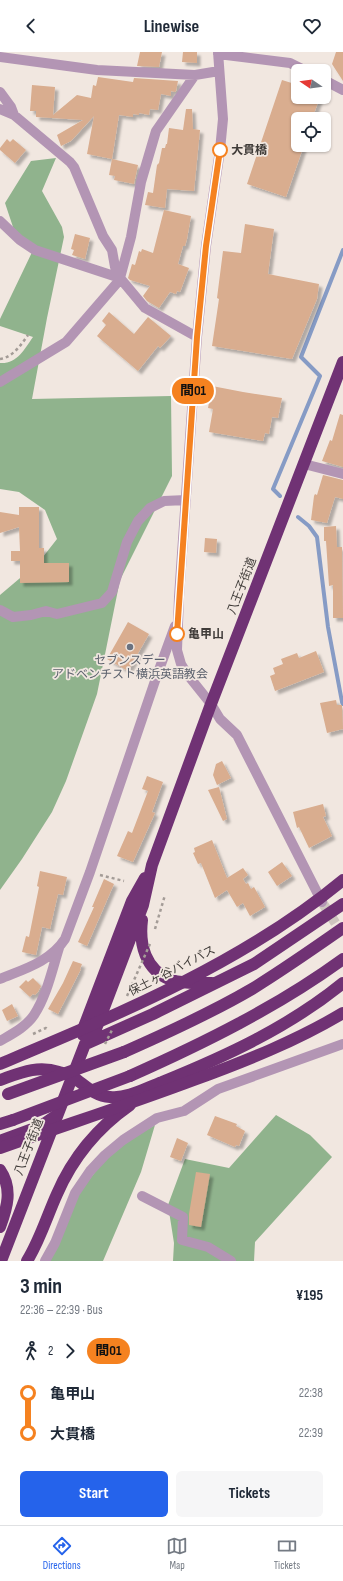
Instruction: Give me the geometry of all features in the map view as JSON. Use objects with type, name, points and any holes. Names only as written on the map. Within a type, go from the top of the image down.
[{"type":"highway","name":"八王子街道","points":[[1,1261],[85,1044],[94,1034],[143,905],[152,865],[211,704],[343,362]]},
{"type":"highway","name":"八王子街道","points":[[85,1044],[82,1032],[132,901],[152,865]]},
{"type":"highway","name":"保土ヶ谷バイパス","points":[[0,1064],[153,997],[237,953],[299,914],[343,880]]},
{"type":"highway","points":[[85,1044],[153,1014],[254,964],[343,904]]},
{"type":"highway","points":[[143,905],[140,933],[142,948],[147,960],[157,972],[171,980],[216,984]]},
{"type":"highway","points":[[4,1096],[124,1052],[194,1020],[251,989],[287,967],[343,928]]},
{"type":"highway","points":[[0,1124],[130,1076],[189,1049],[254,1016],[343,960]]},
{"type":"highway","points":[[0,1080],[33,1069],[53,1070],[72,1076],[97,1094],[109,1097],[120,1097],[179,1075],[266,1034],[315,1003],[343,983]]},
{"type":"highway","points":[[0,1148],[162,1092],[236,1064],[301,1037],[343,1013]]},
{"type":"highway","points":[[27,1261],[40,1236],[65,1176],[86,1144],[107,1122],[120,1112],[143,1096],[179,1075]]},
{"type":"highway","points":[[0,1141],[41,1126],[57,1115]]},
{"type":"highway","points":[[0,1170],[7,1186],[9,1196],[7,1209],[0,1228]]},
{"type":"street","points":[[15,52],[23,61]]},
{"type":"street","points":[[292,64],[218,53],[223,119],[206,246],[197,337],[177,650],[181,664],[187,674],[211,704],[220,719],[237,735],[322,902]]},
{"type":"street","points":[[0,57],[97,70],[195,75],[219,71]]},
{"type":"street","points":[[0,382],[66,342],[120,278],[131,237],[141,182],[156,131],[195,75]]},
{"type":"street","points":[[331,84],[343,90]]},
{"type":"street","points":[[0,92],[11,107],[14,115]]},
{"type":"street","points":[[0,109],[14,115],[59,151],[74,167],[104,236],[112,250],[120,278],[144,308],[197,337]]},
{"type":"street","points":[[0,221],[20,240],[35,250],[120,278]]},
{"type":"street","points":[[304,464],[343,474]]},
{"type":"street","points":[[0,610],[13,616],[31,615],[46,611],[57,614],[102,603],[112,592],[127,542],[138,521],[150,508],[164,502],[186,500]]},
{"type":"street","points":[[0,1041],[20,1029],[34,1015],[47,987],[59,948],[69,930],[90,872],[178,618]]},
{"type":"street","points":[[0,979],[44,960],[59,948]]},
{"type":"street","points":[[46,1261],[75,1193],[90,1171],[105,1155],[123,1140],[157,1118],[184,1111],[218,1089],[343,1044]]},
{"type":"street","points":[[142,1196],[183,1217],[182,1240],[208,1247],[231,1261]]},
{"type":"path","points":[[0,359],[10,355],[21,346],[28,335]]},
{"type":"path","points":[[90,872],[124,881]]},
{"type":"path","points":[[154,930],[165,894]]},
{"type":"path","points":[[126,998],[152,937]]},
{"type":"path","points":[[106,1044],[114,1025]]},
{"type":"green space","points":[[56,158],[42,191],[62,227],[64,237],[32,399],[171,396],[172,476],[120,580],[97,694],[66,781],[52,812],[0,890],[0,595],[39,562],[57,539],[45,510],[19,492],[0,489],[0,363],[6,363],[16,359],[33,337],[0,326],[0,319],[35,246],[14,230],[5,203],[31,161]]},
{"type":"green space","points":[[276,1115],[310,1135],[332,1157],[255,1242],[254,1261],[173,1261],[174,1243],[168,1205],[185,1159],[229,1168]]},
{"type":"green space","points":[[155,1125],[141,1172],[103,1261],[48,1261],[79,1193],[102,1163],[127,1141]]},
{"type":"building","points":[[140,52],[162,52],[159,67],[137,66]]},
{"type":"building","points":[[183,52],[197,52],[197,63],[182,62]]},
{"type":"building","points":[[336,52],[343,52],[343,81],[332,64]]},
{"type":"building","points":[[98,77],[133,82],[134,78],[178,81],[176,91],[171,91],[171,96],[161,94],[158,110],[150,109],[149,115],[139,113],[139,115],[133,114],[133,117],[119,115],[112,159],[87,154],[94,116],[71,141],[61,146],[57,135],[83,120],[36,117],[36,111],[30,111],[32,85],[55,87],[53,115],[77,95],[91,98],[93,85],[96,86]]},
{"type":"building","points":[[282,80],[291,83],[291,104],[317,104],[315,112],[291,112],[291,152],[302,152],[286,197],[247,184]]},
{"type":"building","points":[[186,109],[192,109],[193,129],[200,130],[194,191],[167,189],[165,208],[145,205],[148,192],[153,193],[157,165],[159,163],[162,148],[165,148],[167,144],[169,128],[183,130]]},
{"type":"building","points":[[7,139],[10,142],[13,139],[26,150],[15,163],[0,150]]},
{"type":"building","points":[[112,159],[138,165],[134,184],[114,180],[115,176],[109,175]]},
{"type":"building","points":[[164,210],[191,216],[187,239],[185,246],[183,246],[178,264],[189,268],[180,292],[177,291],[176,294],[170,292],[159,308],[147,301],[143,296],[150,286],[128,278],[132,264],[135,265],[139,251],[141,252],[142,249],[153,253]]},
{"type":"building","points":[[245,224],[274,229],[268,274],[319,284],[317,299],[292,359],[212,346],[219,299],[217,298],[223,251],[241,253]]},
{"type":"building","points":[[75,234],[90,238],[85,259],[72,255],[74,250],[71,249]]},
{"type":"building","points":[[109,312],[134,334],[148,317],[171,336],[160,348],[158,346],[138,371],[97,336],[106,325],[102,321]]},
{"type":"building","points":[[212,386],[282,398],[278,418],[272,417],[269,434],[265,433],[263,441],[209,432],[213,409],[208,408]]},
{"type":"building","points":[[340,414],[343,415],[343,467],[322,461],[330,440],[332,441]]},
{"type":"building","points":[[323,475],[343,480],[343,499],[335,497],[327,523],[311,520],[314,496],[315,494],[317,495]]},
{"type":"building","points":[[19,507],[39,507],[39,548],[44,548],[44,563],[69,563],[69,582],[20,583],[20,561],[11,561],[11,551],[20,551],[19,527],[0,533],[0,512],[19,515]]},
{"type":"building","points":[[336,526],[337,547],[342,547],[343,618],[333,618],[333,585],[329,586],[326,541],[324,541],[324,527]]},
{"type":"building","points":[[205,538],[217,539],[216,553],[204,552]]},
{"type":"building","points":[[128,622],[149,634],[128,671],[107,659]]},
{"type":"building","points":[[316,651],[324,672],[275,691],[270,676],[275,674],[273,668],[283,664],[281,659],[297,653],[299,658]]},
{"type":"building","points":[[336,700],[337,705],[342,705],[343,729],[327,733],[320,703]]},
{"type":"building","points":[[222,761],[231,778],[217,785],[213,775],[216,764]]},
{"type":"building","points":[[147,776],[163,782],[152,812],[155,813],[133,862],[117,856],[128,831],[132,833],[148,791],[142,789]]},
{"type":"building","points":[[219,787],[227,819],[223,821],[208,790]]},
{"type":"building","points":[[323,804],[326,816],[323,817],[332,836],[309,848],[299,827],[297,828],[293,812]]},
{"type":"building","points":[[212,840],[227,878],[243,868],[248,875],[243,879],[246,884],[248,883],[251,889],[254,887],[265,907],[250,916],[243,903],[237,907],[227,890],[215,898],[201,863],[198,864],[193,853],[195,852],[194,848]]},
{"type":"building","points":[[282,862],[292,876],[277,886],[268,872]]},
{"type":"building","points":[[40,871],[67,877],[63,895],[58,894],[50,929],[42,927],[36,955],[22,952],[26,936],[29,937],[39,887],[37,886]]},
{"type":"building","points":[[104,879],[114,884],[87,946],[78,942],[94,907],[92,907]]},
{"type":"building","points":[[73,961],[82,964],[81,969],[58,1014],[48,1009],[63,983]]},
{"type":"building","points":[[33,978],[41,986],[35,995],[33,994],[30,997],[19,987],[26,980],[28,982]]},
{"type":"building","points":[[12,1004],[18,1016],[7,1021],[2,1010]]},
{"type":"building","points":[[215,1116],[237,1124],[236,1126],[245,1131],[239,1146],[236,1145],[235,1147],[207,1135]]},
{"type":"building","points":[[177,1138],[188,1143],[181,1161],[170,1157]]},
{"type":"building","points":[[196,1172],[210,1174],[201,1227],[189,1225],[189,1214]]},
{"type":"waterway","points":[[280,496],[273,489],[320,376],[301,357],[343,250]]},
{"type":"waterway","points":[[298,517],[309,526],[317,537],[328,627],[343,704]]},
{"type":"tunnel","points":[[322,902],[343,935]]},
{"type":"bus line","name":"間01","points":[[177,634],[197,337],[206,246],[220,150]]},
{"type":"place","name":"大貫橋","points":[[220,150]]},
{"type":"place","name":"亀甲山","points":[[177,634]]},
{"type":"place","name":"セブンスデー アドベンチスト横浜英語教会","points":[[130,647]]}]
